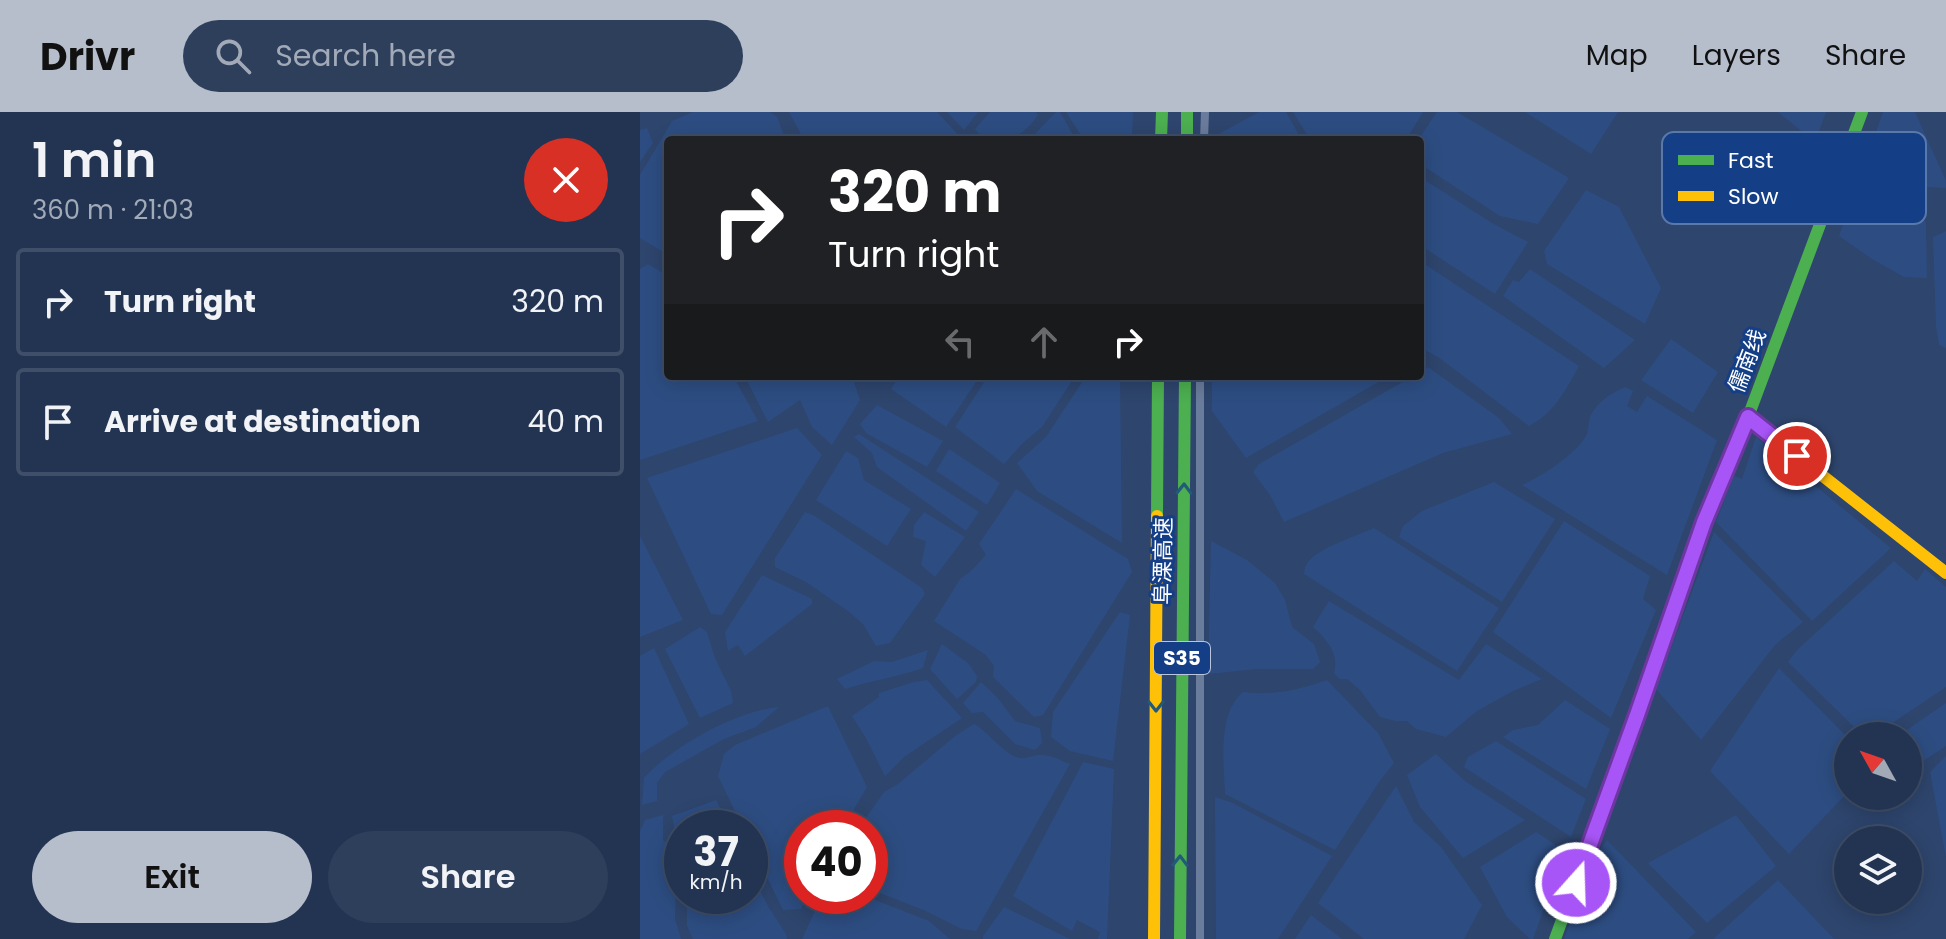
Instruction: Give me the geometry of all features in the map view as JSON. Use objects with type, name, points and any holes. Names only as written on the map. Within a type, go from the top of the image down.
[{"type":"main road","points":[[1161,136],[1162,112]]},
{"type":"main road","points":[[1187,112],[1187,136]]},
{"type":"main road","name":"儒南线","points":[[1855,132],[1862,112]]},
{"type":"main road","name":"儒南线","points":[[1555,939],[1704,522],[1748,417],[1820,224]]},
{"type":"main road","name":"阜溧高速","points":[[1154,939],[1158,380]]},
{"type":"main road","name":"阜溧高速","points":[[1180,939],[1185,380]]},
{"type":"main road","points":[[1748,417],[1946,573]]},
{"type":"street","points":[[1204,136],[1205,112]]},
{"type":"street","points":[[1200,380],[1200,939]]},
{"type":"water","points":[[693,112],[770,112],[777,117],[784,136],[664,136],[664,253],[640,238],[640,175],[672,121]]},
{"type":"water","points":[[789,112],[937,112],[959,136],[802,136]]},
{"type":"water","points":[[947,112],[978,112],[964,130]]},
{"type":"water","points":[[990,112],[1036,112],[1038,115],[1015,136],[981,136],[975,129]]},
{"type":"water","points":[[1056,112],[1060,112],[1074,136],[1033,136]]},
{"type":"water","points":[[1066,112],[1133,112],[1132,136],[1081,136]]},
{"type":"water","points":[[1259,112],[1286,112],[1300,136],[1215,136]]},
{"type":"water","points":[[1293,112],[1423,112],[1408,136],[1308,136]]},
{"type":"water","points":[[1437,112],[1457,112],[1569,178],[1538,224],[1500,216],[1424,167],[1424,136],[1421,136]]},
{"type":"water","points":[[1525,112],[1618,112],[1591,154]]},
{"type":"water","points":[[1778,112],[1826,112],[1819,132],[1803,132]]},
{"type":"water","points":[[1883,112],[1915,112],[1924,132],[1876,132]]},
{"type":"water","points":[[647,128],[653,143],[640,162],[640,130]]},
{"type":"water","points":[[1926,136],[1946,181],[1946,188],[1927,187]]},
{"type":"water","points":[[1424,180],[1528,242],[1495,294],[1424,248]]},
{"type":"water","points":[[1586,190],[1619,207],[1661,288],[1645,324],[1547,264],[1544,251]]},
{"type":"water","points":[[1926,222],[1927,278],[1904,277],[1839,236],[1843,224]]},
{"type":"water","points":[[1946,231],[1946,348],[1939,345],[1936,326],[1933,237]]},
{"type":"water","points":[[648,264],[664,274],[664,380],[735,380],[758,421],[640,460],[640,269]]},
{"type":"water","points":[[1424,264],[1579,366],[1558,400],[1546,414],[1529,426],[1424,349]]},
{"type":"water","points":[[1530,269],[1635,340],[1604,368],[1503,296],[1513,280],[1519,282]]},
{"type":"water","points":[[1671,339],[1718,372],[1693,413],[1641,380]]},
{"type":"water","points":[[1428,367],[1499,418],[1512,434],[1443,453],[1284,522],[1253,472],[1259,464],[1406,380],[1424,380],[1424,370]]},
{"type":"water","points":[[747,380],[853,380],[860,400],[832,445],[812,427],[800,400],[768,422]]},
{"type":"water","points":[[897,380],[977,380],[946,427],[891,389]]},
{"type":"water","points":[[985,380],[1072,380],[1042,427],[1004,464],[955,427]]},
{"type":"water","points":[[1083,380],[1120,380],[1122,543],[1037,491],[1017,463],[1046,437]]},
{"type":"water","points":[[1212,380],[1382,380],[1246,458],[1212,411]]},
{"type":"water","points":[[1625,387],[1633,391],[1627,406],[1637,412],[1647,396],[1717,440],[1667,575],[1522,485],[1567,457],[1587,434],[1590,417],[1597,406]]},
{"type":"water","points":[[877,405],[943,441],[927,467],[866,433],[860,424]]},
{"type":"water","points":[[797,428],[822,455],[722,615],[711,614],[647,478]]},
{"type":"water","points":[[859,434],[979,512],[966,531],[877,467],[872,453],[854,437]]},
{"type":"water","points":[[1756,437],[1891,548],[1812,621],[1716,522],[1734,476],[1742,479]]},
{"type":"water","points":[[949,449],[1000,483],[987,505],[936,471]]},
{"type":"water","points":[[846,451],[858,458],[864,480],[911,509],[887,546],[816,500]]},
{"type":"water","points":[[1494,482],[1555,519],[1502,602],[1399,537],[1403,526],[1422,511]]},
{"type":"water","points":[[1016,489],[1128,559],[1132,572],[1043,715],[1034,717],[993,677],[994,666],[986,655],[934,621],[960,579],[986,555],[979,544]]},
{"type":"water","points":[[805,512],[922,588],[925,594],[890,643],[876,646],[863,624],[848,611],[806,582],[775,567],[775,558]]},
{"type":"water","points":[[924,512],[965,537],[935,577],[921,565],[926,541],[913,537],[914,525]]},
{"type":"water","points":[[1564,521],[1650,576],[1643,599],[1656,610],[1611,718],[1493,632]]},
{"type":"water","points":[[1374,528],[1499,608],[1457,671],[1304,574],[1308,562],[1321,551]]},
{"type":"water","points":[[1714,532],[1803,622],[1775,645],[1701,740],[1656,689]]},
{"type":"water","points":[[640,536],[683,620],[640,637]]},
{"type":"water","points":[[1211,541],[1247,560],[1275,583],[1285,600],[1292,627],[1314,644],[1320,662],[1313,669],[1257,669],[1208,674]]},
{"type":"water","points":[[1894,561],[1917,581],[1925,569],[1946,587],[1946,687],[1894,722],[1849,722],[1788,662],[1797,650]]},
{"type":"water","points":[[762,575],[812,599],[812,604],[745,656],[738,645],[728,651],[725,632]]},
{"type":"water","points":[[1329,601],[1459,680],[1486,644],[1542,679],[1477,711],[1446,737],[1416,729],[1407,721],[1380,717],[1360,690],[1334,673],[1333,653],[1313,627]]},
{"type":"water","points":[[1120,612],[1130,615],[1113,761],[1070,751],[1051,737],[1053,712]]},
{"type":"water","points":[[700,627],[707,632],[733,703],[700,718],[665,649]]},
{"type":"water","points":[[942,644],[968,663],[977,676],[976,682],[957,699],[930,669]]},
{"type":"water","points":[[654,648],[689,724],[640,754],[640,656]]},
{"type":"water","points":[[928,650],[923,668],[845,689],[837,679],[874,661],[892,662]]},
{"type":"water","points":[[1779,668],[1834,724],[1834,807],[1789,854],[1710,771]]},
{"type":"water","points":[[927,680],[962,718],[904,757],[885,776],[852,716],[879,697],[879,693]]},
{"type":"water","points":[[1327,680],[1378,733],[1394,763],[1335,850],[1225,794],[1226,726],[1235,701],[1243,692],[1285,691]]},
{"type":"water","points":[[981,682],[1015,721],[1040,728],[1042,743],[1035,750],[1015,744],[983,712],[972,713],[963,703]]},
{"type":"water","points":[[1565,700],[1610,729],[1586,789],[1503,737],[1513,730],[1538,725]]},
{"type":"water","points":[[1946,703],[1946,746],[1922,762],[1922,722],[1918,722]]},
{"type":"water","points":[[828,706],[867,787],[854,810],[784,810],[784,910],[768,879],[768,810],[734,810],[718,776],[724,754],[735,745]]},
{"type":"water","points":[[779,707],[756,727],[724,739],[665,772],[657,783],[657,801],[642,805],[644,778],[672,754],[725,723]]},
{"type":"water","points":[[974,724],[1014,756],[1047,755],[1070,764],[976,931],[962,929],[888,896],[888,810],[872,810],[884,792]]},
{"type":"water","points":[[1496,741],[1586,799],[1571,837],[1464,767],[1468,757]]},
{"type":"water","points":[[1436,754],[1465,781],[1525,820],[1463,858],[1420,807],[1407,775]]},
{"type":"water","points":[[1946,756],[1946,857],[1930,772]]},
{"type":"water","points":[[1083,762],[1114,769],[1107,939],[1098,939],[1100,932],[1077,920],[1072,931],[1013,896]]},
{"type":"water","points":[[1396,786],[1414,822],[1441,847],[1482,905],[1464,939],[1364,939],[1318,903]]},
{"type":"water","points":[[1215,797],[1233,803],[1332,856],[1278,939],[1216,939]]},
{"type":"water","points":[[716,800],[721,810],[688,810]]},
{"type":"water","points":[[663,815],[664,914],[675,914],[681,939],[640,939],[640,831],[645,820]]},
{"type":"water","points":[[1736,815],[1776,866],[1707,923],[1648,863]]},
{"type":"water","points":[[1536,832],[1565,851],[1533,939],[1530,939],[1507,917],[1480,867]]},
{"type":"water","points":[[1607,840],[1696,932],[1688,939],[1564,939],[1593,860]]},
{"type":"water","points":[[1778,880],[1834,939],[1713,939]]},
{"type":"water","points":[[888,905],[929,921],[950,939],[802,939],[814,914],[888,914]]},
{"type":"water","points":[[768,906],[787,939],[693,939],[687,926],[687,914],[768,914]]},
{"type":"water","points":[[1004,907],[1070,939],[983,939]]},
{"type":"water","points":[[1311,915],[1342,939],[1295,939]]},
{"type":"traffic: fast","points":[[1161,136],[1162,112]]},
{"type":"traffic: fast","points":[[1187,112],[1187,136]]},
{"type":"traffic: fast","points":[[1855,132],[1862,112]]},
{"type":"traffic: fast","points":[[1555,939],[1704,522],[1748,417],[1820,224]]},
{"type":"traffic: fast","points":[[1157,516],[1158,380]]},
{"type":"traffic: fast","points":[[1180,939],[1185,380]]},
{"type":"traffic: slow","points":[[1748,417],[1946,573]]},
{"type":"traffic: slow","points":[[1154,939],[1157,516]]},
{"type":"route","points":[[1576,883],[1704,522],[1748,417],[1797,456]]}]
